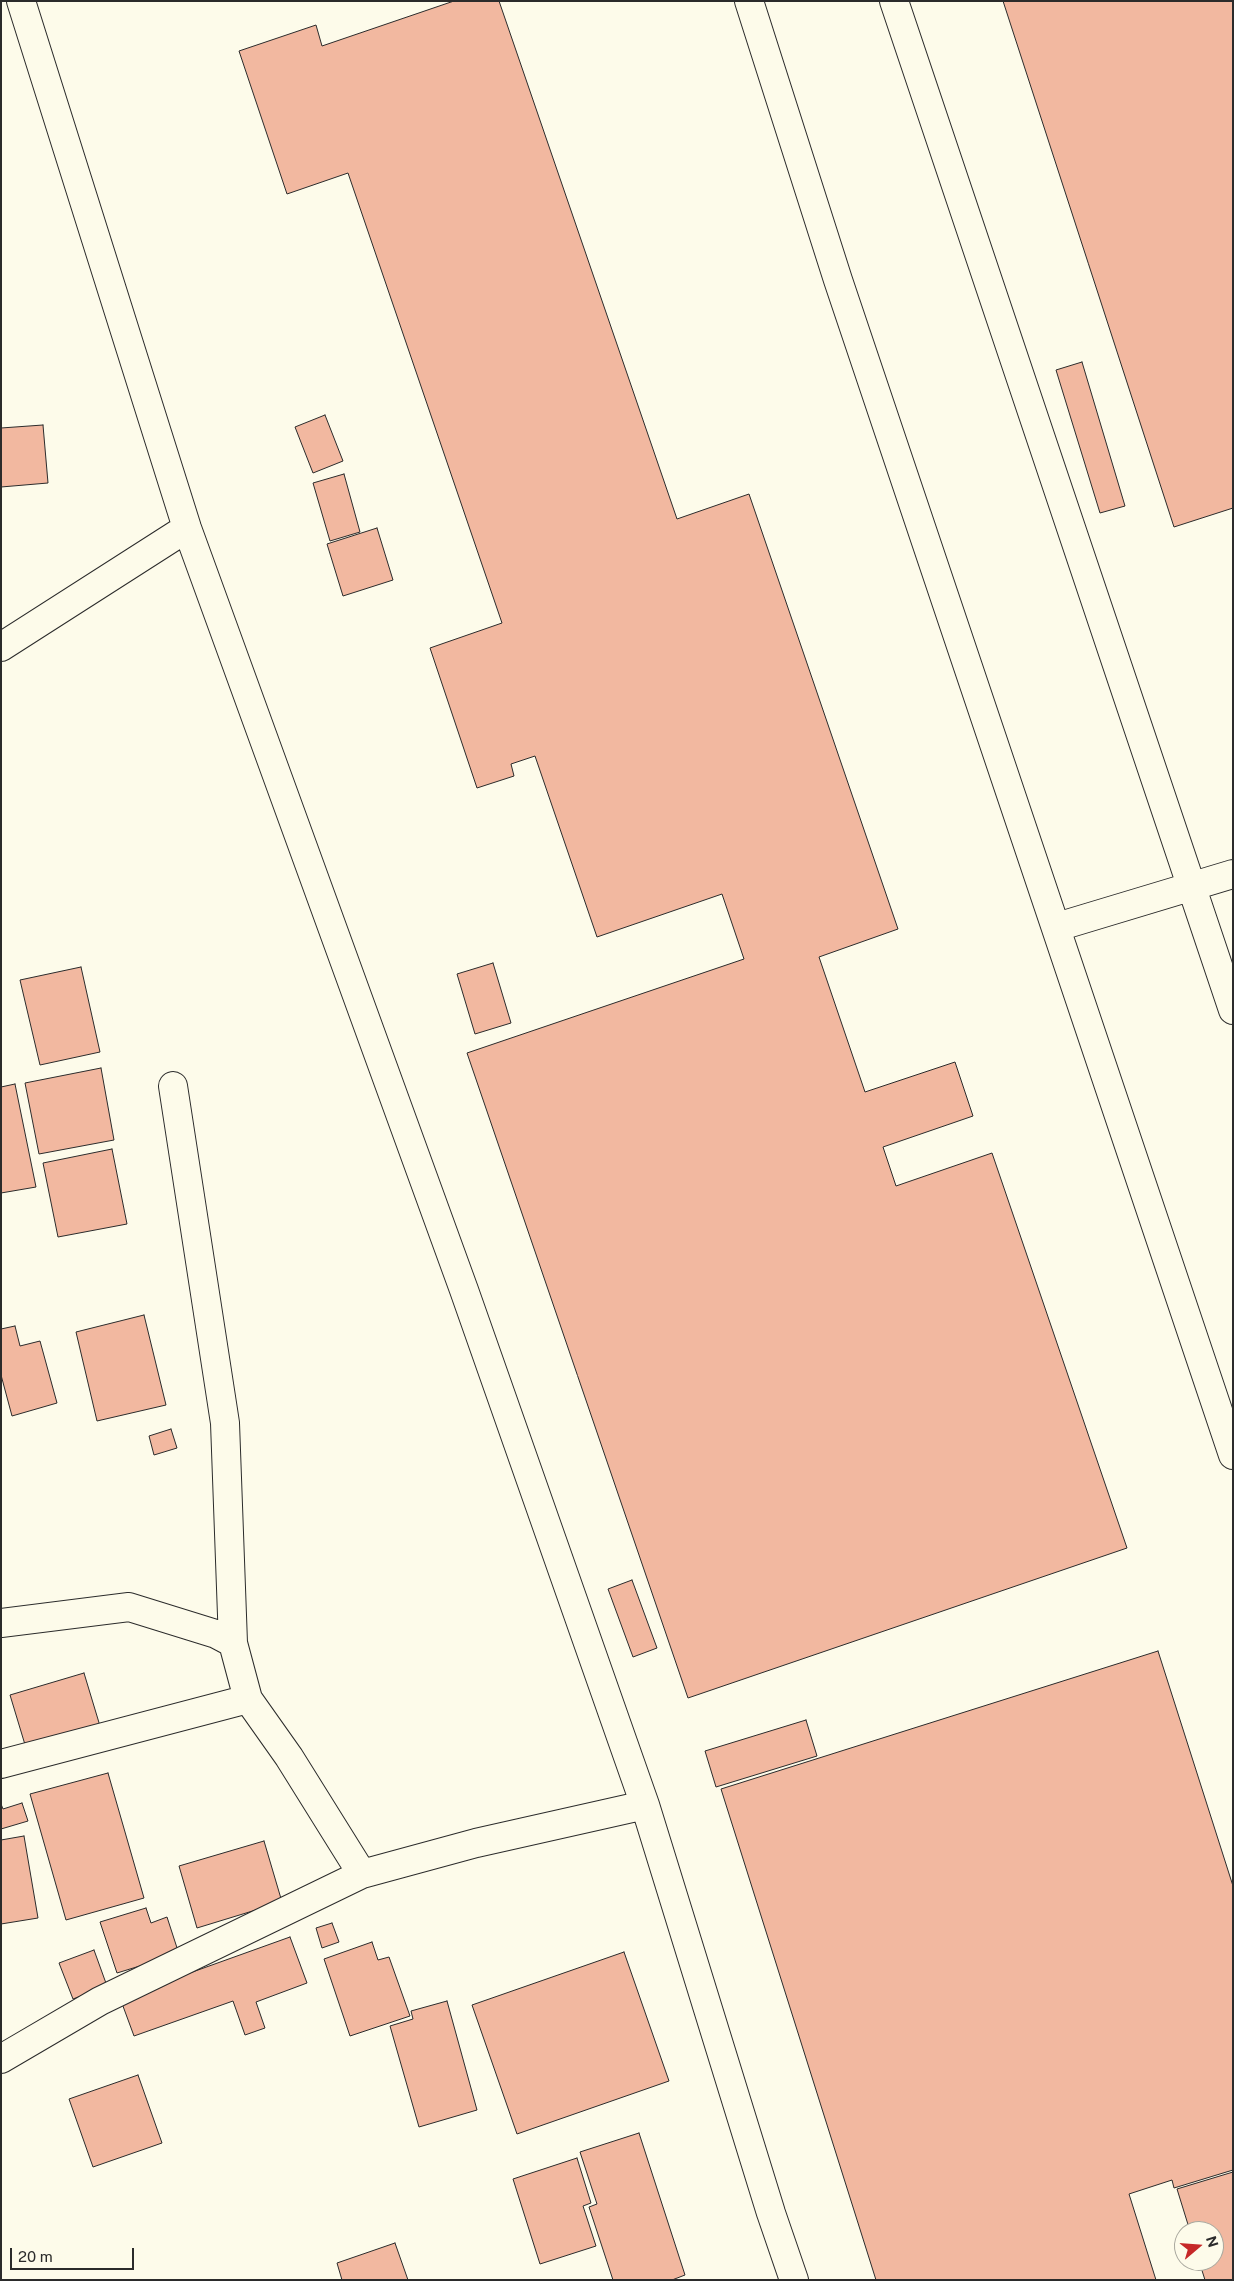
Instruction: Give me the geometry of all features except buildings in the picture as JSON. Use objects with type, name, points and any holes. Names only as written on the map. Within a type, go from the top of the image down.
[{"type":"street","points":[[21,1],[187,528],[464,1290],[645,1805],[771,2213],[794,2280]]},
{"type":"street","points":[[750,1],[838,280],[1233,1455]]},
{"type":"street","points":[[894,1],[1190,888],[1233,1010]]},
{"type":"street","points":[[1,647],[187,528]]},
{"type":"street","points":[[1057,927],[1233,874]]},
{"type":"street","points":[[173,1086],[224,1423],[233,1643],[248,1699],[289,1758],[362,1874]]},
{"type":"street","points":[[1,1624],[129,1607],[216,1634],[233,1643]]},
{"type":"street","points":[[1,1764],[248,1699]]},
{"type":"street","points":[[1,2059],[100,2001],[362,1874],[476,1843],[645,1805]]}]
